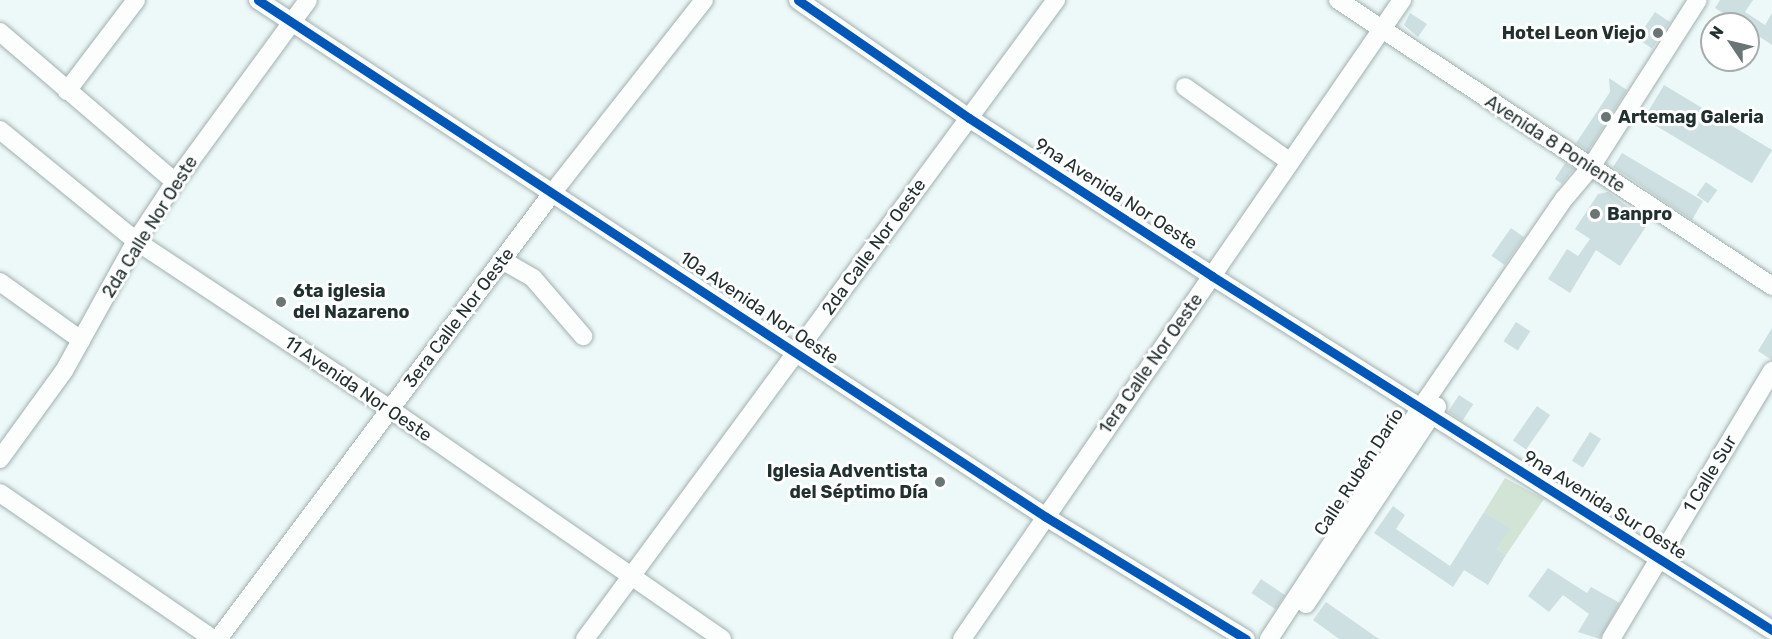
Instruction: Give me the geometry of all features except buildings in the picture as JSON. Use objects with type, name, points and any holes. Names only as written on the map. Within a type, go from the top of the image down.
[{"type":"street","points":[[67,91],[136,0]]},
{"type":"street","name":"10a Avenida Nor Oeste","points":[[258,0],[1046,517],[1246,639]]},
{"type":"street","name":"2da Calle Nor Oeste","points":[[0,459],[64,371],[136,241],[175,182],[308,0]]},
{"type":"street","name":"3era Calle Nor Oeste","points":[[218,639],[553,192],[704,0]]},
{"type":"street","name":"9na Avenida Nor Oeste","points":[[798,0],[969,118],[1425,412]]},
{"type":"street","name":"2da Calle Nor Oeste","points":[[585,639],[1056,0]]},
{"type":"street","name":"Avenida 8 Poniente","points":[[1338,0],[1772,286]]},
{"type":"street","name":"1era Calle Nor Oeste","points":[[962,639],[1402,0]]},
{"type":"street","name":"Calle Rubén Darío","points":[[1282,639],[1425,412],[1534,254],[1575,183],[1591,167],[1698,0]]},
{"type":"street","points":[[0,32],[175,182]]},
{"type":"street","points":[[1185,87],[1290,162]]},
{"type":"street","name":"11 Avenida Nor Oeste","points":[[0,130],[136,241],[390,409],[722,639]]},
{"type":"street","points":[[502,260],[533,278],[583,336]]},
{"type":"street","points":[[0,282],[81,340]]},
{"type":"street","name":"1 Calle Sur","points":[[1611,639],[1772,371]]},
{"type":"street","name":"9na Avenida Sur Oeste","points":[[1425,412],[1772,630]]},
{"type":"street","points":[[0,493],[213,639]]},
{"type":"street","name":"Calle Rubén Darío","points":[[1269,639],[1367,502]]},
{"type":"green space","points":[[1505,478],[1544,499],[1506,555],[1497,549],[1509,528],[1484,512]]},
{"type":"cycle path","points":[[258,0],[1046,517],[1246,639]]},
{"type":"cycle path","points":[[798,0],[969,118],[1212,276],[1772,630]]},
{"type":"place","name":"Hotel Leon Viejo","points":[[1658,33]]},
{"type":"place","name":"Artemag Galeria","points":[[1606,117]]},
{"type":"place","name":"Banpro","points":[[1595,214]]},
{"type":"place","name":"6ta iglesia del Nazareno","points":[[281,302]]},
{"type":"place","name":"Iglesia Adventista del Séptimo Día","points":[[940,482]]}]
